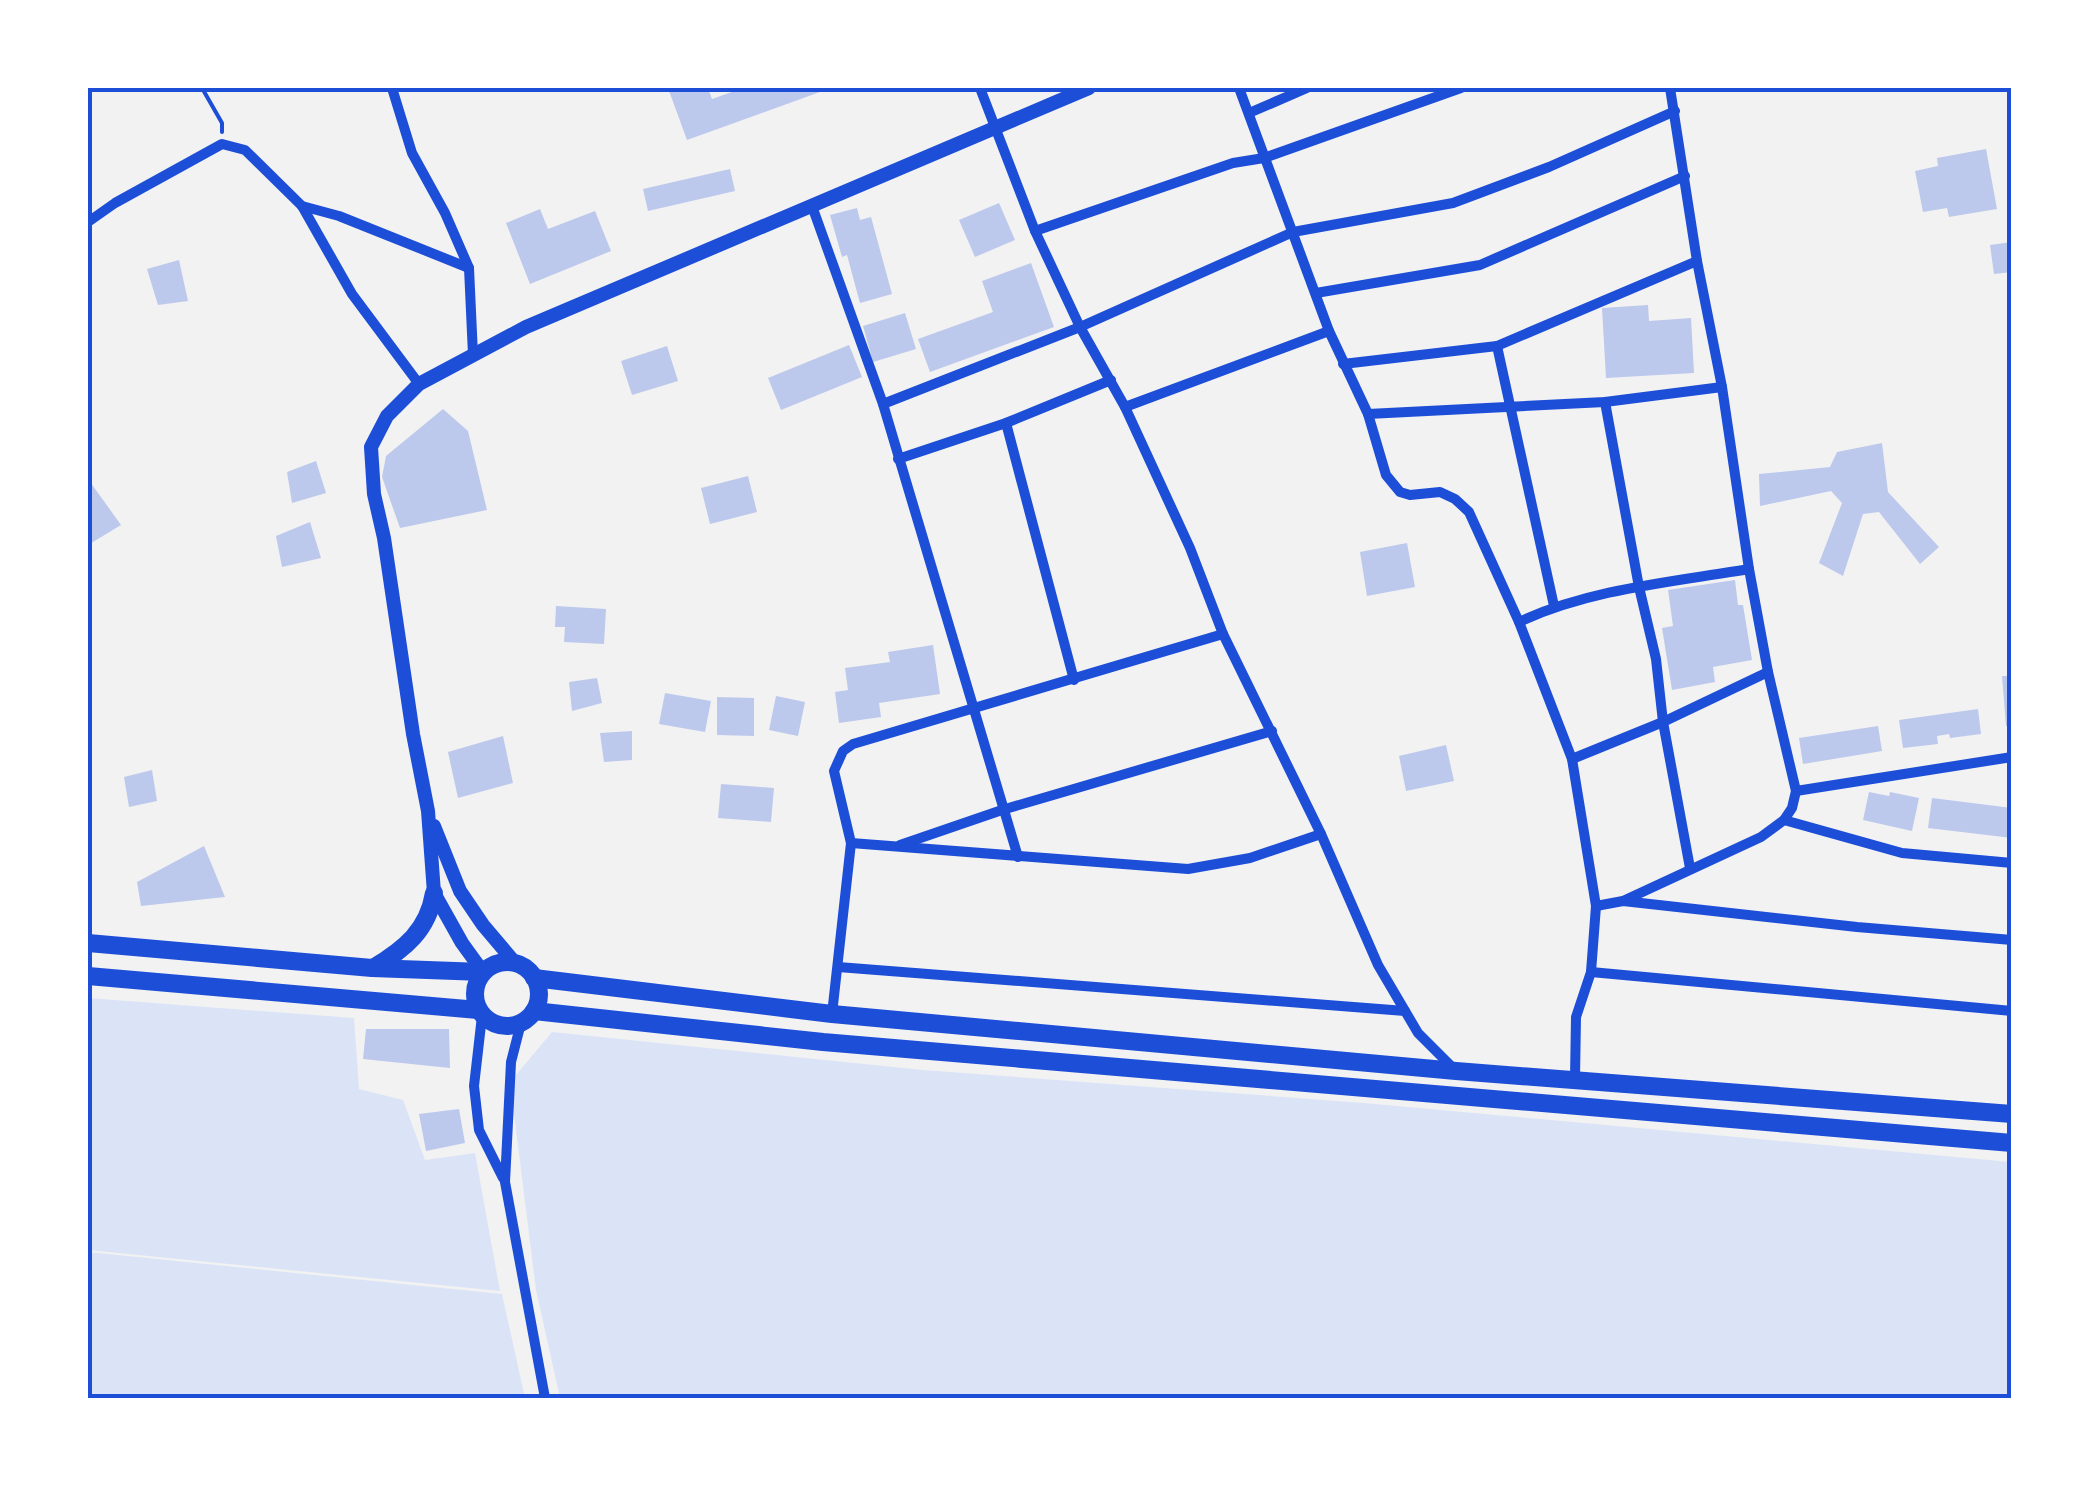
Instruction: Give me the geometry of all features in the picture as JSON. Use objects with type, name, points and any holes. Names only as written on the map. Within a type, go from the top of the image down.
[{"type":"highway","points":[[372,968],[413,940],[426,925],[434,892]]},
{"type":"highway","points":[[88,942],[372,968],[483,972]]},
{"type":"highway","points":[[480,1013],[474,990],[483,972],[495,964],[516,964],[534,978],[832,1014],[1456,1071],[2011,1113]]},
{"type":"highway","points":[[88,976],[480,1013],[500,1026],[528,1017],[2012,1143]]},
{"type":"highway","points":[[528,1017],[539,994],[534,978]]},
{"type":"street","points":[[392,88],[412,152],[470,268],[473,354]]},
{"type":"street","points":[[980,88],[1035,231],[1080,327],[1125,407],[1190,548],[1223,634],[1321,834],[1378,965],[1418,1033],[1456,1071]]},
{"type":"street","points":[[483,972],[434,892],[428,812],[374,494],[370,447],[387,416],[419,384],[526,327],[994,128],[1072,90],[1089,88]]},
{"type":"street","points":[[1238,88],[1329,331],[1368,414],[1386,475],[1393,486],[1410,495],[1440,492],[1468,512],[1520,622],[1572,759],[1596,906],[1591,972],[1576,1017],[1575,1078]]},
{"type":"street","points":[[1249,113],[1308,88]]},
{"type":"street","points":[[1035,231],[1233,163],[1264,158],[1460,88]]},
{"type":"street","points":[[1596,906],[1624,901],[1761,837],[1784,820],[1796,791],[1749,569],[1670,88]]},
{"type":"street","points":[[883,404],[1080,327],[1292,232],[1454,203],[1549,167],[1675,111]]},
{"type":"street","points":[[88,222],[222,144],[245,150],[302,206],[352,294],[419,384]]},
{"type":"street","points":[[1316,293],[1480,264],[1685,176]]},
{"type":"street","points":[[302,206],[339,216],[470,268]]},
{"type":"street","points":[[812,206],[883,404],[1018,857]]},
{"type":"street","points":[[1343,364],[1497,346],[1697,261]]},
{"type":"street","points":[[1125,407],[1329,331]]},
{"type":"street","points":[[1497,346],[1554,606]]},
{"type":"street","points":[[898,458],[1006,423],[1111,380]]},
{"type":"street","points":[[1368,414],[1605,402],[1722,387]]},
{"type":"street","points":[[1605,402],[1638,588],[1656,660],[1690,868]]},
{"type":"street","points":[[1006,423],[1074,680]]},
{"type":"street","points":[[1520,622],[1554,606],[1749,569]]},
{"type":"street","points":[[832,1014],[851,843],[834,771],[843,751],[854,744],[1223,634]]},
{"type":"street","points":[[1572,759],[1664,722],[1768,672]]},
{"type":"street","points":[[892,847],[1002,810],[1272,731]]},
{"type":"street","points":[[1796,791],[2012,757]]},
{"type":"street","points":[[428,812],[460,891],[516,964]]},
{"type":"street","points":[[1784,820],[1902,853],[2012,863]]},
{"type":"street","points":[[851,843],[1188,869],[1250,858],[1321,834]]},
{"type":"street","points":[[1624,901],[2012,940]]},
{"type":"street","points":[[838,967],[1405,1012]]},
{"type":"street","points":[[1591,972],[2012,1011]]},
{"type":"street","points":[[480,1013],[474,1086],[479,1130],[506,1182]]},
{"type":"street","points":[[528,1017],[511,1062],[506,1182],[545,1398]]},
{"type":"path","points":[[202,88],[222,123],[222,144]]},
{"type":"shaded area","points":[[88,998],[354,1018],[359,1089],[403,1100],[425,1160],[475,1153],[500,1291],[88,1250]]},
{"type":"shaded area","points":[[552,1032],[923,1070],[1364,1103],[2011,1162],[2011,1398],[560,1398],[536,1290],[510,1082]]},
{"type":"shaded area","points":[[88,1252],[502,1294],[525,1398],[88,1398]]},
{"type":"building","points":[[668,88],[708,88],[712,99],[743,88],[831,88],[687,140]]},
{"type":"building","points":[[1986,149],[1997,209],[1949,217],[1947,208],[1923,212],[1915,171],[1938,166],[1937,158]]},
{"type":"building","points":[[730,169],[735,191],[648,211],[643,189]]},
{"type":"building","points":[[999,203],[1015,240],[975,257],[959,220]]},
{"type":"building","points":[[857,208],[860,220],[871,217],[892,294],[860,303],[847,255],[842,257],[830,215]]},
{"type":"building","points":[[540,209],[548,229],[595,211],[611,251],[530,284],[506,223]]},
{"type":"building","points":[[2012,242],[2012,272],[1994,274],[1990,245]]},
{"type":"building","points":[[179,260],[188,301],[158,305],[147,269]]},
{"type":"building","points":[[1031,263],[1054,327],[930,372],[918,339],[993,312],[982,281]]},
{"type":"building","points":[[1648,305],[1649,321],[1691,318],[1694,373],[1606,378],[1602,308]]},
{"type":"building","points":[[905,313],[916,349],[873,362],[863,326]]},
{"type":"building","points":[[849,345],[862,377],[781,410],[768,378]]},
{"type":"building","points":[[667,346],[678,381],[632,395],[621,361]]},
{"type":"building","points":[[443,409],[468,431],[487,510],[400,528],[382,477],[386,456]]},
{"type":"building","points":[[1882,443],[1888,492],[1939,547],[1920,564],[1879,512],[1863,514],[1843,576],[1819,563],[1842,503],[1831,491],[1760,506],[1759,474],[1830,467],[1837,452]]},
{"type":"building","points":[[316,461],[326,493],[292,503],[287,472]]},
{"type":"building","points":[[748,476],[757,512],[710,524],[701,488]]},
{"type":"building","points":[[88,479],[121,525],[88,545]]},
{"type":"building","points":[[310,522],[321,558],[282,567],[276,536]]},
{"type":"building","points":[[1407,543],[1415,587],[1367,596],[1360,552]]},
{"type":"building","points":[[1735,580],[1752,660],[1713,667],[1715,682],[1672,690],[1662,628],[1673,626],[1668,590]]},
{"type":"building","points":[[556,606],[606,609],[604,644],[564,642],[565,627],[555,627]]},
{"type":"building","points":[[933,645],[940,694],[879,703],[881,717],[839,723],[835,692],[848,690],[845,668],[890,662],[888,652]]},
{"type":"building","points":[[2002,676],[2012,676],[2012,726],[2006,726]]},
{"type":"building","points":[[597,678],[602,703],[572,711],[569,682]]},
{"type":"building","points":[[665,693],[711,701],[705,732],[659,724]]},
{"type":"building","points":[[776,696],[805,702],[798,736],[769,730]]},
{"type":"building","points":[[717,697],[754,698],[754,736],[717,735]]},
{"type":"building","points":[[1978,709],[1981,734],[1937,736],[1938,744],[1903,748],[1899,720]]},
{"type":"building","points":[[1878,726],[1882,751],[1803,764],[1799,738]]},
{"type":"building","points":[[632,731],[632,760],[604,762],[600,733]]},
{"type":"building","points":[[503,736],[513,783],[458,798],[448,752]]},
{"type":"building","points":[[1446,745],[1454,781],[1406,791],[1399,756]]},
{"type":"building","points":[[152,770],[157,801],[129,807],[124,777]]},
{"type":"building","points":[[721,784],[774,788],[771,822],[718,818]]},
{"type":"building","points":[[1869,792],[1919,798],[1912,831],[1863,820]]},
{"type":"building","points":[[1932,798],[2012,808],[2012,838],[1928,828]]},
{"type":"building","points":[[204,846],[225,897],[141,906],[137,882]]},
{"type":"building","points":[[366,1029],[449,1029],[450,1068],[363,1059]]},
{"type":"building","points":[[459,1109],[465,1143],[426,1151],[419,1114]]}]
